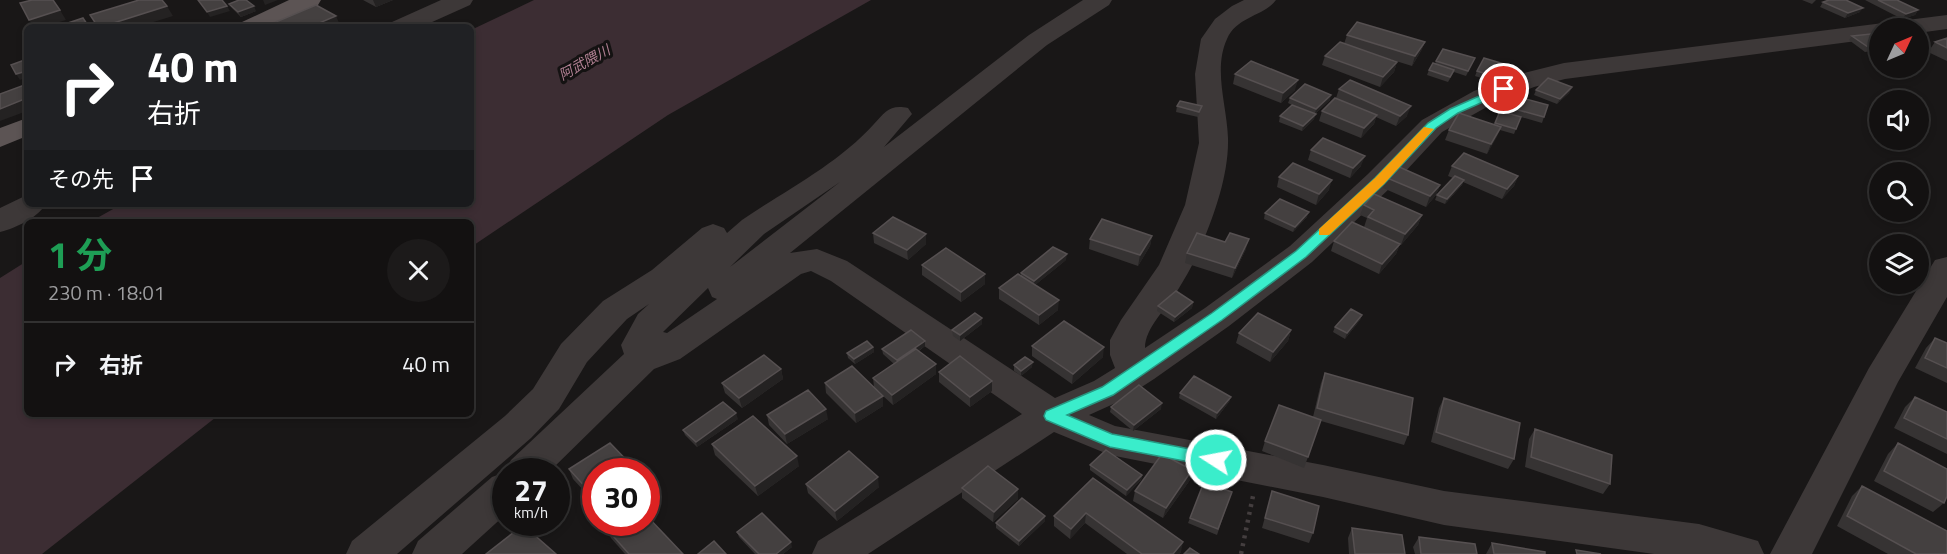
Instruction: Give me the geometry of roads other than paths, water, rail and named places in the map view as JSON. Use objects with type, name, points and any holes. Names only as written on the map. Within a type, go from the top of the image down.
[{"type":"main road","points":[[257,24],[309,0]]},
{"type":"main road","points":[[0,138],[24,127]]},
{"type":"street","points":[[539,458],[605,396],[642,356],[770,251],[1038,40],[1100,0]]},
{"type":"street","points":[[1141,369],[1130,363],[1128,341],[1179,258],[1198,214],[1206,183],[1215,139],[1207,58],[1216,37],[1229,18],[1240,9],[1264,0]]},
{"type":"street","points":[[407,24],[452,1]]},
{"type":"street","points":[[1929,24],[1947,22]]},
{"type":"street","points":[[833,554],[1052,416],[1107,391],[1217,317],[1301,254],[1379,181],[1432,126],[1484,97],[1525,81],[1564,71],[1869,31]]},
{"type":"street","points":[[642,356],[639,345],[650,323],[753,227],[866,150],[898,114]]},
{"type":"street","points":[[367,554],[518,427],[546,399],[579,346],[615,310],[664,278],[712,236],[755,208],[787,202]]},
{"type":"street","points":[[0,222],[26,207]]},
{"type":"street","points":[[642,356],[658,355],[668,350],[789,266],[803,260],[817,260],[843,273],[1052,416],[1110,440],[1258,468],[1444,508],[1699,542],[1743,554]]},
{"type":"street","points":[[1791,554],[1882,378],[1947,268]]},
{"type":"street","points":[[434,554],[492,502]]},
{"type":"water","name":"阿武隈川","points":[[534,0],[871,0],[668,115],[474,245],[474,219],[95,219],[117,207],[474,207],[474,29]]},
{"type":"water","points":[[24,263],[24,417],[216,417],[42,554],[0,554],[0,278]]}]
